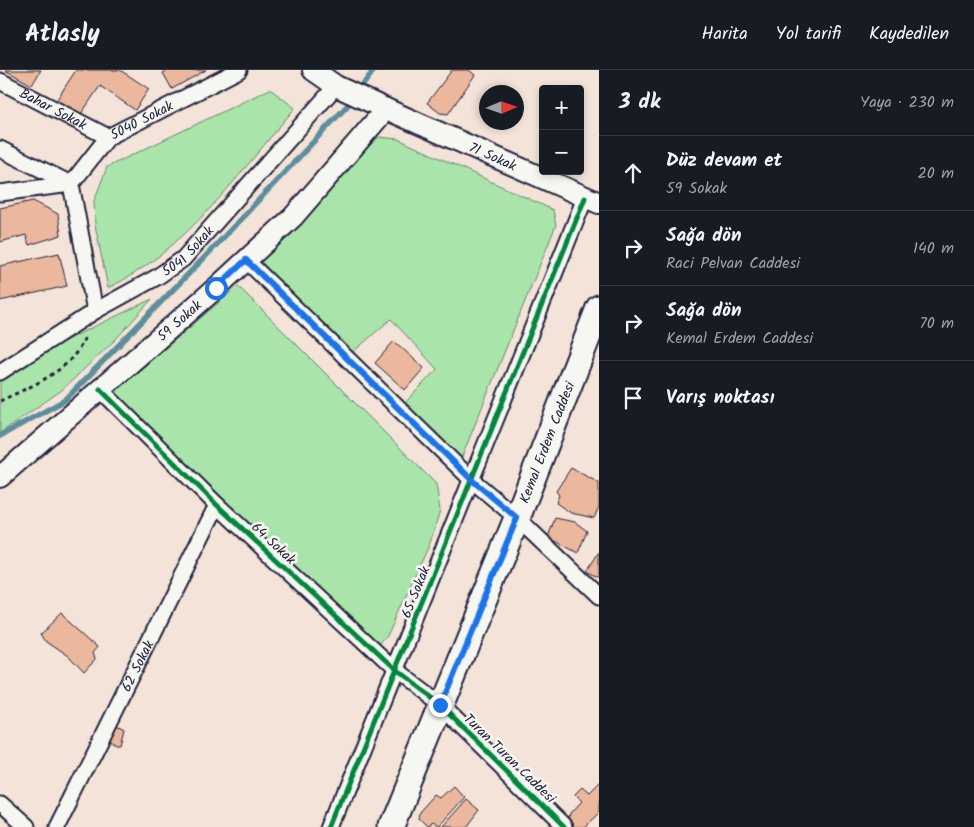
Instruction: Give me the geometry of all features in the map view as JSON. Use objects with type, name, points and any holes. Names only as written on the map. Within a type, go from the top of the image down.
[{"type":"main road","name":"Kemal Erdem Caddesi","points":[[392,827],[517,518],[599,308]]},
{"type":"street","name":"5040 Sokak","points":[[71,184],[108,137],[239,70]]},
{"type":"street","name":"71 Sokak","points":[[313,70],[336,86],[386,110],[592,200]]},
{"type":"street","name":"Bahar Sokak","points":[[0,81],[108,137]]},
{"type":"street","name":"5041 Sokak","points":[[0,372],[95,311],[157,278],[183,259],[336,86]]},
{"type":"street","name":"59 Sokak","points":[[0,477],[246,260],[292,217],[386,110]]},
{"type":"street","points":[[0,149],[71,184]]},
{"type":"street","points":[[71,184],[95,311]]},
{"type":"street","points":[[0,193],[71,184]]},
{"type":"street","name":"65 Sokak","points":[[331,827],[473,481],[592,200]]},
{"type":"street","points":[[246,260],[473,481],[517,518],[599,596]]},
{"type":"street","name":"64 Sokak","points":[[100,389],[218,505],[395,671],[440,705]]},
{"type":"street","name":"62 Sokak","points":[[56,827],[218,505]]},
{"type":"street","name":"Turan Turan Caddesi","points":[[440,705],[564,827]]},
{"type":"street","points":[[0,804],[26,827]]},
{"type":"path","points":[[0,402],[46,380],[55,373],[83,342],[95,311]]},
{"type":"green space","points":[[270,89],[295,108],[232,183],[187,232],[136,272],[108,288],[95,225],[94,201],[107,167]]},
{"type":"green space","points":[[379,137],[398,139],[553,210],[556,225],[461,459],[404,404],[437,369],[391,319],[353,352],[259,264],[358,155]]},
{"type":"green space","points":[[238,286],[436,484],[440,510],[430,543],[388,636],[380,646],[112,394]]},
{"type":"green space","points":[[152,299],[116,339],[62,390],[0,433],[0,381],[60,343]]},
{"type":"building","points":[[5,70],[41,70],[32,85]]},
{"type":"building","points":[[76,70],[120,70],[149,89],[135,110],[100,86],[79,117],[56,101]]},
{"type":"building","points":[[168,70],[206,70],[172,89],[163,73]]},
{"type":"building","points":[[452,70],[469,70],[475,75],[448,114],[440,113],[427,103]]},
{"type":"building","points":[[33,201],[58,214],[61,235],[29,245],[26,235],[0,242],[0,208]]},
{"type":"building","points":[[59,253],[67,286],[0,301],[0,266]]},
{"type":"building","points":[[394,341],[424,368],[405,390],[375,363]]},
{"type":"building","points":[[571,468],[599,483],[599,507],[594,518],[571,513],[556,503],[559,495],[556,491]]},
{"type":"building","points":[[555,518],[575,522],[587,531],[578,553],[548,537]]},
{"type":"building","points":[[599,552],[599,578],[587,571]]},
{"type":"building","points":[[62,613],[100,647],[95,653],[97,659],[84,673],[68,656],[46,641],[41,633]]},
{"type":"building","points":[[115,724],[124,729],[120,745],[116,745],[110,740]]},
{"type":"building","points":[[599,784],[599,812],[583,827],[575,827],[568,821],[569,814],[579,803],[573,797],[580,790],[587,796]]},
{"type":"building","points":[[454,786],[464,797],[437,827],[431,824],[427,827],[419,819],[420,813],[436,795],[441,798]]},
{"type":"building","points":[[466,799],[479,810],[466,827],[441,827]]},
{"type":"waterway","points":[[0,436],[65,400],[205,257],[347,106],[374,70]]},
{"type":"cycle path","points":[[331,827],[585,198]]},
{"type":"cycle path","points":[[100,389],[217,505],[395,671],[440,705],[564,827]]},
{"type":"route","points":[[216,288],[246,260],[473,481],[517,518],[440,705]]}]
